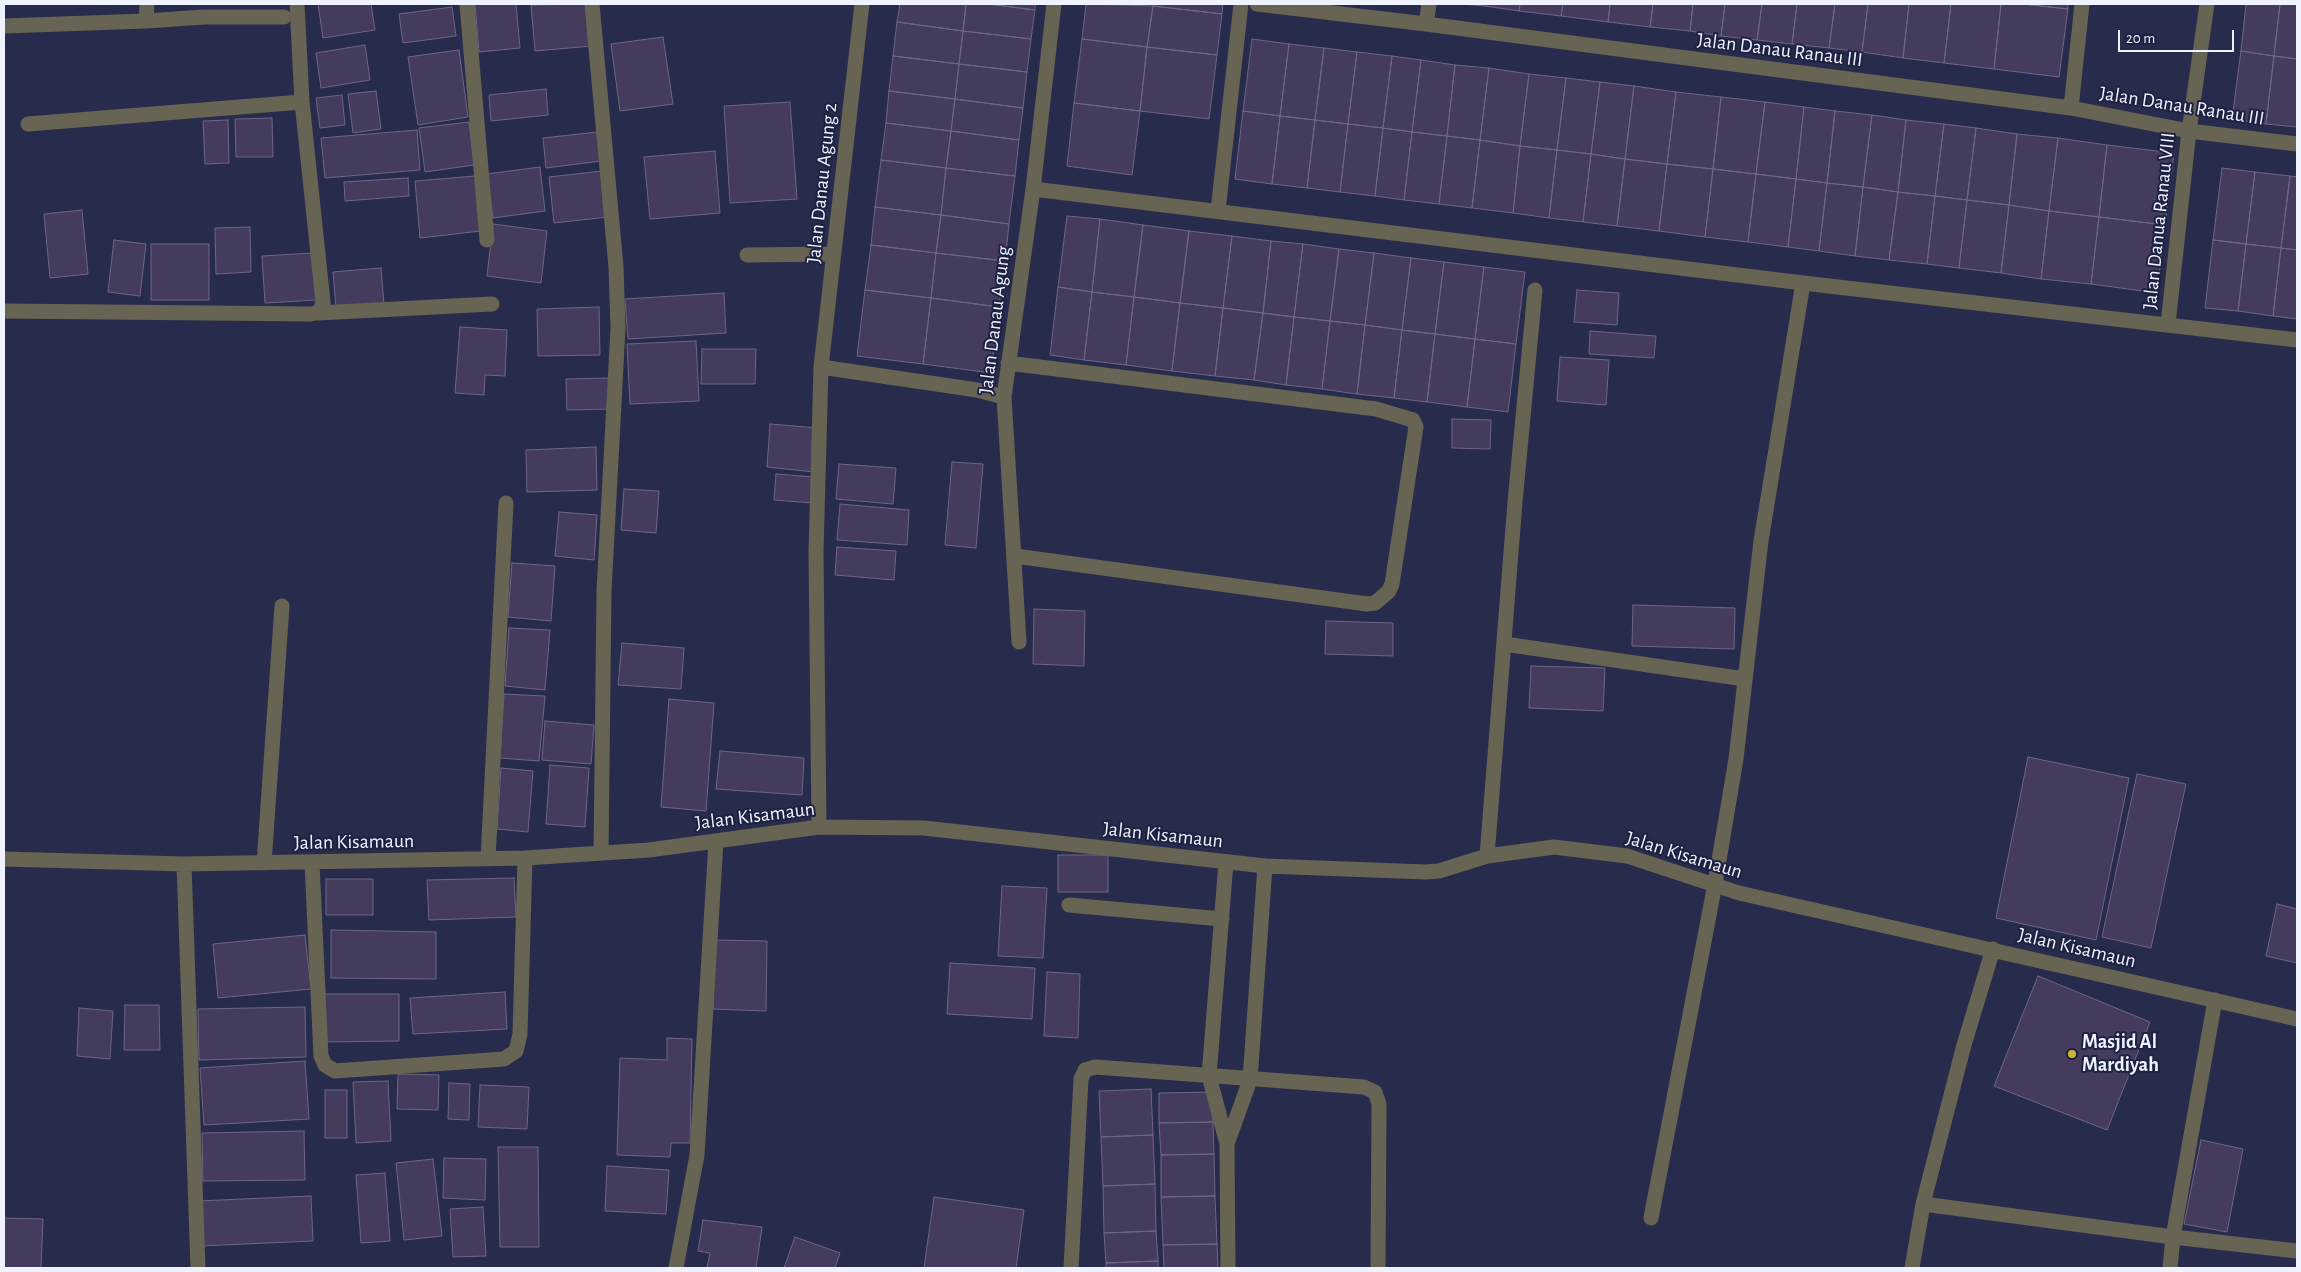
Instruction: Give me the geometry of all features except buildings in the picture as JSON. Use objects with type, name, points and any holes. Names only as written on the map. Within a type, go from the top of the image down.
[{"type":"street","points":[[146,21],[147,4]]},
{"type":"street","points":[[297,4],[302,102],[323,302],[322,309],[318,313]]},
{"type":"street","points":[[467,4],[487,240]]},
{"type":"street","points":[[592,4],[616,267],[618,328],[604,591],[601,853]]},
{"type":"street","name":"Jalan Danau Agung 2","points":[[819,827],[816,552],[821,367],[862,4]]},
{"type":"street","name":"Jalan Danau Agung","points":[[1019,642],[1004,397],[1033,189],[1054,4]]},
{"type":"street","points":[[1218,211],[1241,4]]},
{"type":"street","name":"Jalan Danau Ranau III","points":[[1257,4],[1426,24],[2071,108],[2189,130],[2297,144]]},
{"type":"street","points":[[1426,24],[1429,4]]},
{"type":"street","points":[[2071,108],[2082,4]]},
{"type":"street","name":"Jalan Danua Ranau VIII","points":[[2168,324],[2189,130],[2206,4]]},
{"type":"street","points":[[4,26],[146,21],[204,10],[284,16]]},
{"type":"street","points":[[28,124],[302,102]]},
{"type":"street","points":[[1033,189],[1803,283],[2297,340]]},
{"type":"street","points":[[747,255],[834,254]]},
{"type":"street","points":[[1651,1218],[1715,884],[1736,759],[1760,541],[1803,283]]},
{"type":"street","points":[[1487,856],[1535,290]]},
{"type":"street","points":[[4,311],[311,314],[492,304]]},
{"type":"street","points":[[1008,363],[1376,410],[1413,420],[1416,427],[1392,584],[1386,595],[1375,603],[1367,604],[1015,556]]},
{"type":"street","points":[[821,367],[978,390],[1004,397]]},
{"type":"street","points":[[488,859],[506,503]]},
{"type":"street","points":[[264,863],[282,606]]},
{"type":"street","points":[[1504,644],[1745,679]]},
{"type":"street","name":"Jalan Kisamaun","points":[[4,859],[184,864],[525,858],[649,850],[819,827],[924,828],[1265,866],[1426,872],[1439,871],[1487,856],[1554,847],[1627,856],[1739,893],[2297,1019]]},
{"type":"street","points":[[676,1268],[697,1155],[716,841]]},
{"type":"street","points":[[312,863],[321,1056],[325,1065],[335,1071],[504,1059],[516,1052],[520,1034],[525,858]]},
{"type":"street","points":[[1226,862],[1209,1076],[1227,1144],[1228,1268]]},
{"type":"street","points":[[184,864],[198,1268]]},
{"type":"street","points":[[1227,1144],[1250,1080],[1265,866]]},
{"type":"street","points":[[1069,905],[1222,919]]},
{"type":"street","points":[[1912,1268],[1923,1204],[1964,1045],[1993,950]]},
{"type":"street","points":[[2170,1268],[2173,1237],[2216,1000]]},
{"type":"street","points":[[1072,1268],[1081,1079],[1085,1070],[1095,1068],[1364,1087],[1375,1092],[1379,1104],[1378,1268]]},
{"type":"street","points":[[1923,1204],[2173,1237],[2297,1251]]},
{"type":"place","name":"Masjid Al Mardiyah","points":[[2072,1054]]}]
